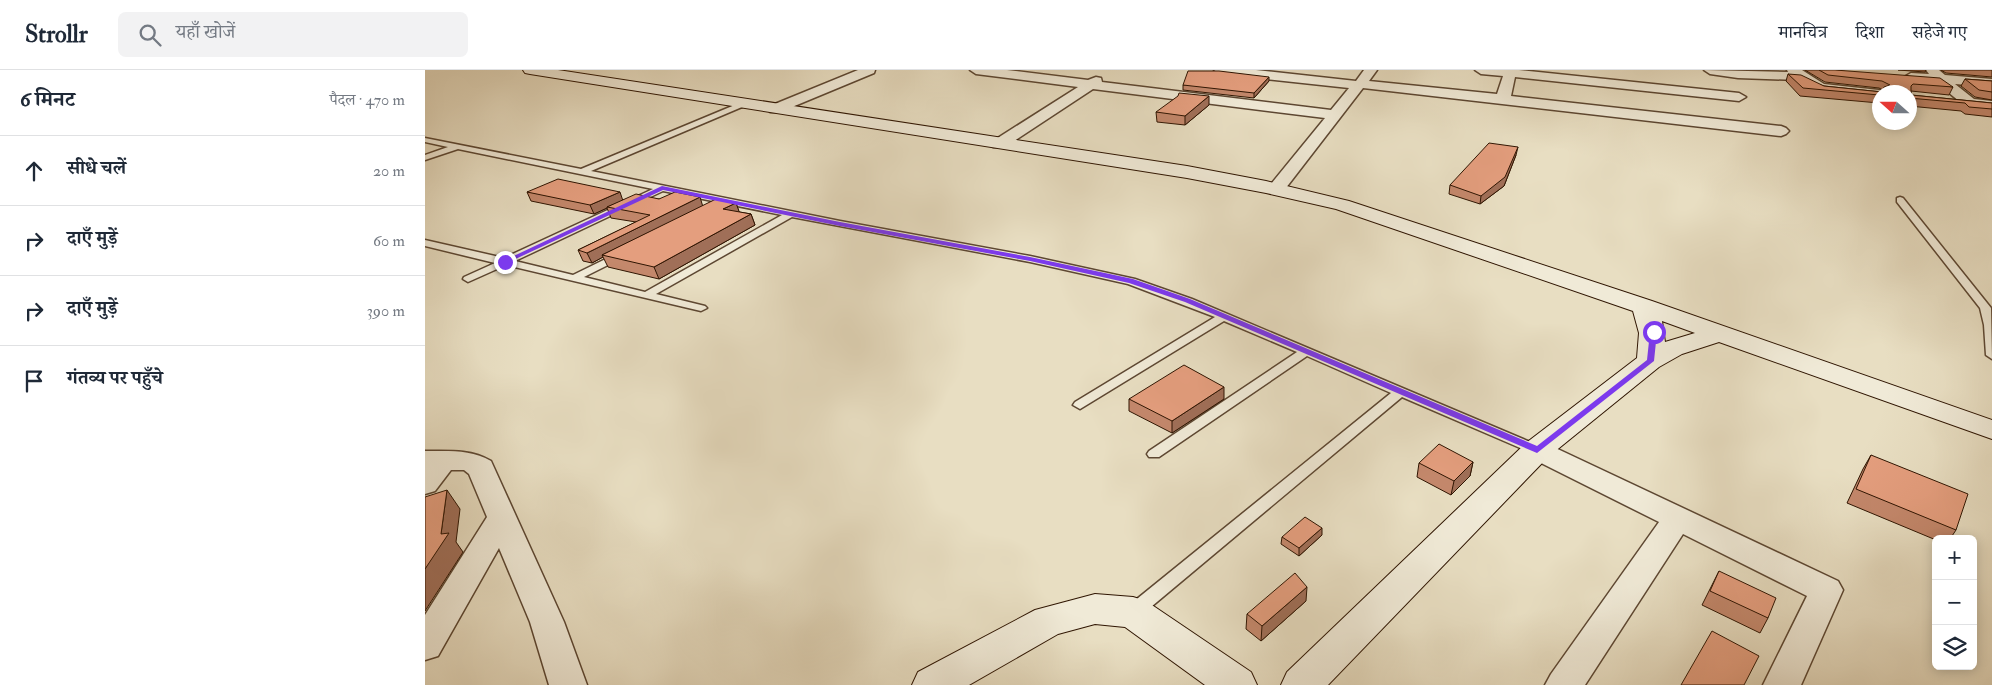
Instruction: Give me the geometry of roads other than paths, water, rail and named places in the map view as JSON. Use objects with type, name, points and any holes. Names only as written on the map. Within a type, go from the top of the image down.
[{"type":"main road","points":[[530,70],[999,144],[1178,170],[1276,189],[1342,205],[1643,306],[1992,430]]},
{"type":"main road","points":[[1643,306],[1651,320],[1654,332],[1651,361]]},
{"type":"main road","points":[[1301,685],[1537,450],[1651,361],[1673,348],[1720,333]]},
{"type":"main road","points":[[932,685],[1048,621],[1095,609],[1133,612],[1237,685]]},
{"type":"street","points":[[775,109],[869,70]]},
{"type":"street","points":[[976,70],[1335,115]]},
{"type":"street","points":[[999,144],[1112,70]]},
{"type":"street","points":[[1219,70],[1503,99],[1781,131]]},
{"type":"street","points":[[1276,189],[1371,70]]},
{"type":"street","points":[[1481,70],[1739,97]]},
{"type":"street","points":[[1710,70],[1738,74],[1796,73],[1821,88],[1872,93]]},
{"type":"street","points":[[1503,99],[1511,72]]},
{"type":"street","points":[[1902,76],[1936,75],[1992,84]]},
{"type":"street","points":[[1936,75],[1970,103]]},
{"type":"street","points":[[1944,100],[1992,105]]},
{"type":"street","points":[[1537,450],[1826,590],[1782,685]]},
{"type":"street","points":[[431,469],[470,461],[481,468],[547,622],[568,685]]},
{"type":"street","points":[[425,645],[502,517]]},
{"type":"street","points":[[1564,685],[1678,518]]},
{"type":"lane","points":[[581,172],[745,104]]},
{"type":"lane","points":[[425,140],[790,214],[1030,259],[1131,281],[1224,316],[1537,450]]},
{"type":"lane","points":[[425,158],[457,146]]},
{"type":"lane","points":[[467,279],[662,188]]},
{"type":"lane","points":[[1900,200],[1985,308],[1990,324],[1992,355]]},
{"type":"lane","points":[[708,210],[726,201]]},
{"type":"lane","points":[[647,295],[790,214]]},
{"type":"lane","points":[[425,243],[701,308]]},
{"type":"lane","points":[[575,278],[629,251]]},
{"type":"lane","points":[[1080,405],[1224,316]]},
{"type":"lane","points":[[1154,454],[1306,351]]},
{"type":"lane","points":[[1133,612],[1401,391]]}]
